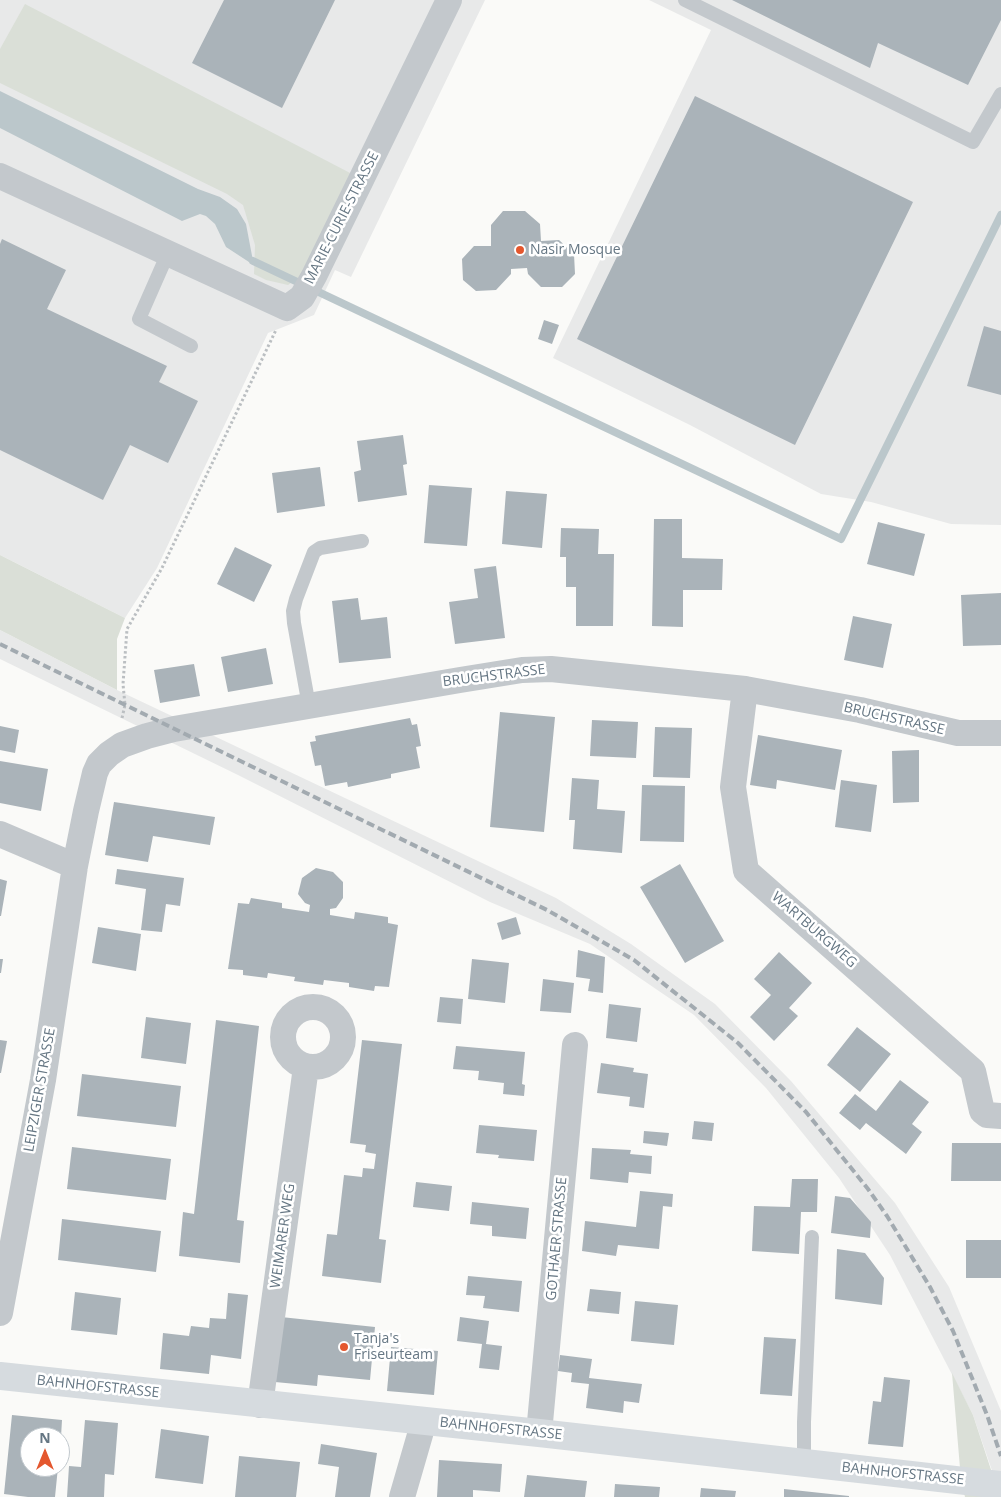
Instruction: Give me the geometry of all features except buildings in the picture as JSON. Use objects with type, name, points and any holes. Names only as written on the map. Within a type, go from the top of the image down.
[{"type":"street","name":"MARIE-CURIE-STRASSE","points":[[301,293],[449,0]]},
{"type":"street","points":[[0,176],[168,253],[301,293]]},
{"type":"street","name":"BRUCHSTRASSE","points":[[75,866],[95,773],[109,754],[122,745],[174,729],[522,670],[581,671],[745,689],[860,710],[958,733],[1001,733]]},
{"type":"street","name":"WARTBURGWEG","points":[[745,689],[733,787],[746,871],[973,1071],[982,1111],[987,1115],[1001,1116]]},
{"type":"street","points":[[0,834],[75,866]]},
{"type":"street","name":"LEIPZIGER STRASSE","points":[[0,1313],[43,1080],[75,866]]},
{"type":"street","name":"GOTHAER STRASSE","points":[[539,1434],[575,1045]]},
{"type":"street","name":"WEIMARER WEG","points":[[260,1405],[306,1067]]},
{"type":"street","name":"BAHNHOFSTRASSE","points":[[0,1376],[1001,1485]]},
{"type":"street","points":[[402,1497],[424,1421]]},
{"type":"lane","points":[[685,0],[973,142],[1001,94]]},
{"type":"lane","points":[[168,253],[139,319],[190,346]]},
{"type":"lane","points":[[309,706],[294,623],[293,611],[296,599],[314,552],[320,548],[362,541]]},
{"type":"lane","points":[[804,1463],[812,1237]]},
{"type":"path","points":[[122,745],[119,726],[125,705],[123,684],[127,629],[162,568],[301,293]]},
{"type":"shaded area","points":[[0,0],[485,0],[351,277],[335,270],[314,315],[268,333],[157,568],[125,618],[0,555]]},
{"type":"shaded area","points":[[649,0],[1001,0],[1001,525],[951,524],[871,502],[821,494],[690,425],[553,358],[711,30]]},
{"type":"shaded area","points":[[25,4],[354,175],[303,274],[288,285],[266,280],[254,274],[255,245],[243,205],[227,194],[0,83],[0,49]]},
{"type":"shaded area","points":[[0,91],[198,189],[220,197],[237,209],[246,224],[253,261],[249,262],[226,247],[215,224],[206,216],[200,214],[182,221],[0,128]]},
{"type":"shaded area","points":[[0,555],[125,618],[117,639],[117,690],[0,630]]},
{"type":"shaded area","points":[[0,630],[117,690],[556,898],[631,944],[715,1004],[791,1081],[895,1203],[949,1287],[1001,1411],[1001,1497],[973,1415],[890,1255],[839,1178],[766,1088],[694,1015],[590,944],[490,902],[238,775],[0,659]]},
{"type":"shaded area","points":[[952,1373],[973,1415],[1000,1497],[965,1497],[961,1480]]},
{"type":"waterway","points":[[253,261],[841,539],[1001,215]]},
{"type":"railway","points":[[0,644],[547,910],[634,960],[738,1043],[806,1112],[868,1189],[887,1216],[930,1287],[953,1331],[987,1415],[1001,1456]]},
{"type":"place","name":"Nasir Mosque","points":[[520,250]]},
{"type":"place","name":"Tanja's Friseurteam","points":[[344,1347]]}]
